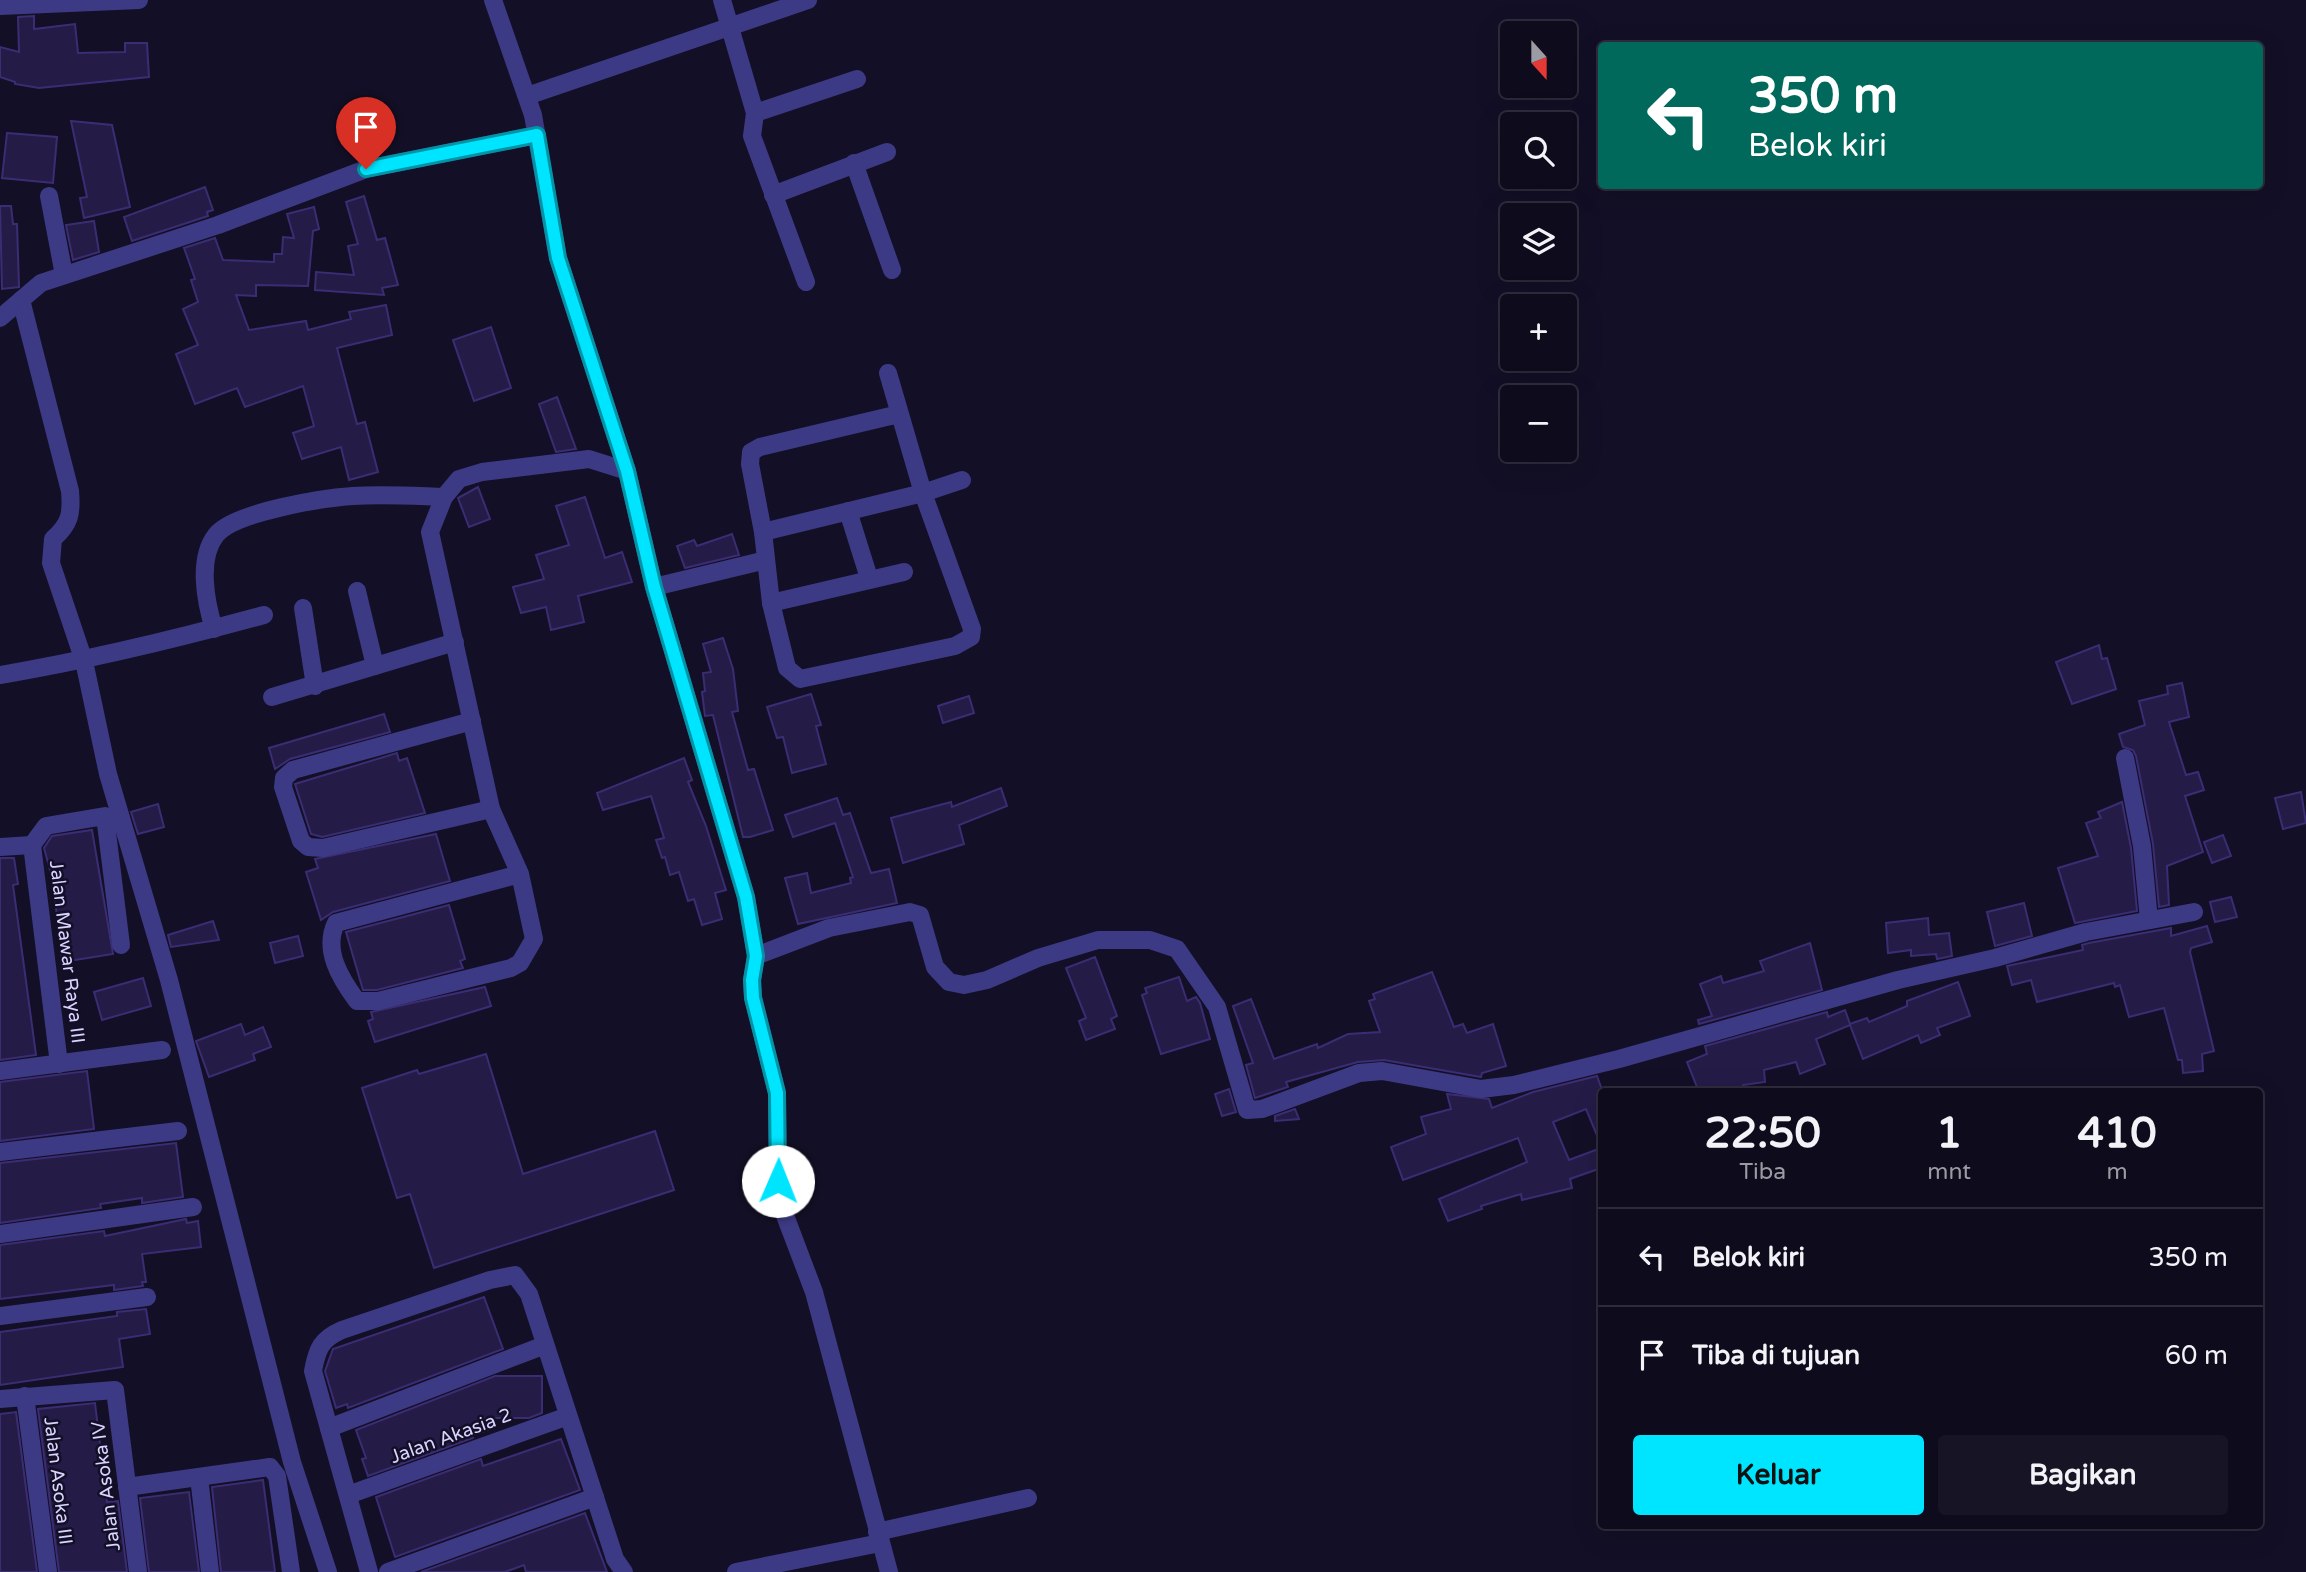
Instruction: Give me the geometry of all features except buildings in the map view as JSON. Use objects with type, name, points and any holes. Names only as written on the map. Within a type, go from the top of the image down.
[{"type":"street","points":[[0,6],[139,0]]},
{"type":"street","points":[[493,0],[527,96],[537,135],[558,258],[627,471],[654,587],[746,897],[756,956],[752,980],[753,998],[777,1093],[778,1197],[814,1292],[889,1572]]},
{"type":"street","points":[[722,0],[755,113],[752,136],[806,282]]},
{"type":"street","points":[[527,96],[808,0]]},
{"type":"street","points":[[755,113],[857,79]]},
{"type":"street","points":[[0,318],[41,283],[218,225],[366,169],[537,135]]},
{"type":"street","points":[[772,195],[887,152]]},
{"type":"street","points":[[854,163],[892,270]]},
{"type":"street","points":[[49,196],[64,275]]},
{"type":"street","points":[[20,300],[70,491],[68,526],[52,539],[51,563],[84,661],[108,774],[169,980],[292,1462],[328,1572]]},
{"type":"street","points":[[888,373],[900,414],[923,494],[972,629],[965,642],[800,679],[791,675],[785,665],[771,603],[763,532],[750,464],[751,452],[760,447],[900,414]]},
{"type":"street","points":[[520,874],[336,923],[330,936],[331,952],[345,985],[357,1000],[378,1001],[520,963],[534,939],[520,874],[491,809],[430,532],[444,496],[459,479],[530,466],[589,459],[627,471]]},
{"type":"street","points":[[763,532],[923,494],[962,480]]},
{"type":"street","points":[[214,629],[207,608],[206,561],[215,536],[227,525],[249,515],[352,496],[444,496]]},
{"type":"street","points":[[848,511],[869,578]]},
{"type":"street","points":[[654,587],[766,560]]},
{"type":"street","points":[[771,603],[869,578],[904,572]]},
{"type":"street","points":[[357,591],[375,666]]},
{"type":"street","points":[[303,608],[315,686]]},
{"type":"street","points":[[0,675],[84,661],[264,615]]},
{"type":"street","points":[[272,697],[455,642]]},
{"type":"street","points":[[472,721],[293,770],[284,778],[283,787],[301,841],[308,847],[323,848],[491,809]]},
{"type":"street","points":[[2125,758],[2142,846],[2149,920]]},
{"type":"street","points":[[0,847],[32,845],[46,827],[105,816],[121,945]]},
{"type":"street","name":"Jalan Mawar Raya III","points":[[32,845],[60,1064]]},
{"type":"street","points":[[756,956],[829,928],[910,912],[920,915],[935,967],[949,982],[964,985],[986,980],[1038,958],[1098,940],[1150,940],[1177,949],[1217,1007],[1247,1110],[1262,1109],[1359,1073],[1382,1071],[1481,1089],[1540,1079],[1898,980],[1995,958],[2086,932],[2194,912]]},
{"type":"street","points":[[0,1071],[162,1050]]},
{"type":"street","points":[[0,1152],[177,1131]]},
{"type":"street","points":[[0,1234],[193,1208]]},
{"type":"street","points":[[369,1572],[313,1371],[318,1348],[327,1336],[342,1330],[502,1276],[515,1275],[529,1294],[615,1559],[624,1572]]},
{"type":"street","points":[[0,1316],[147,1297]]},
{"type":"street","points":[[329,1428],[545,1345]]},
{"type":"street","name":"Jalan Asoka IV","points":[[25,1396],[112,1388],[116,1395],[138,1572]]},
{"type":"street","points":[[0,1399],[25,1396]]},
{"type":"street","name":"Jalan Asoka III","points":[[25,1396],[48,1572]]},
{"type":"street","name":"Jalan Akasia 2","points":[[348,1495],[568,1416]]},
{"type":"street","points":[[127,1487],[270,1466],[277,1476],[291,1572]]},
{"type":"street","points":[[199,1477],[211,1572]]},
{"type":"street","points":[[388,1572],[595,1497]]},
{"type":"street","points":[[737,1572],[1028,1498]]},
{"type":"route","points":[[366,169],[537,135],[558,258],[627,471],[654,587],[746,897],[756,956],[752,980],[753,998],[777,1093],[778,1181]]}]
